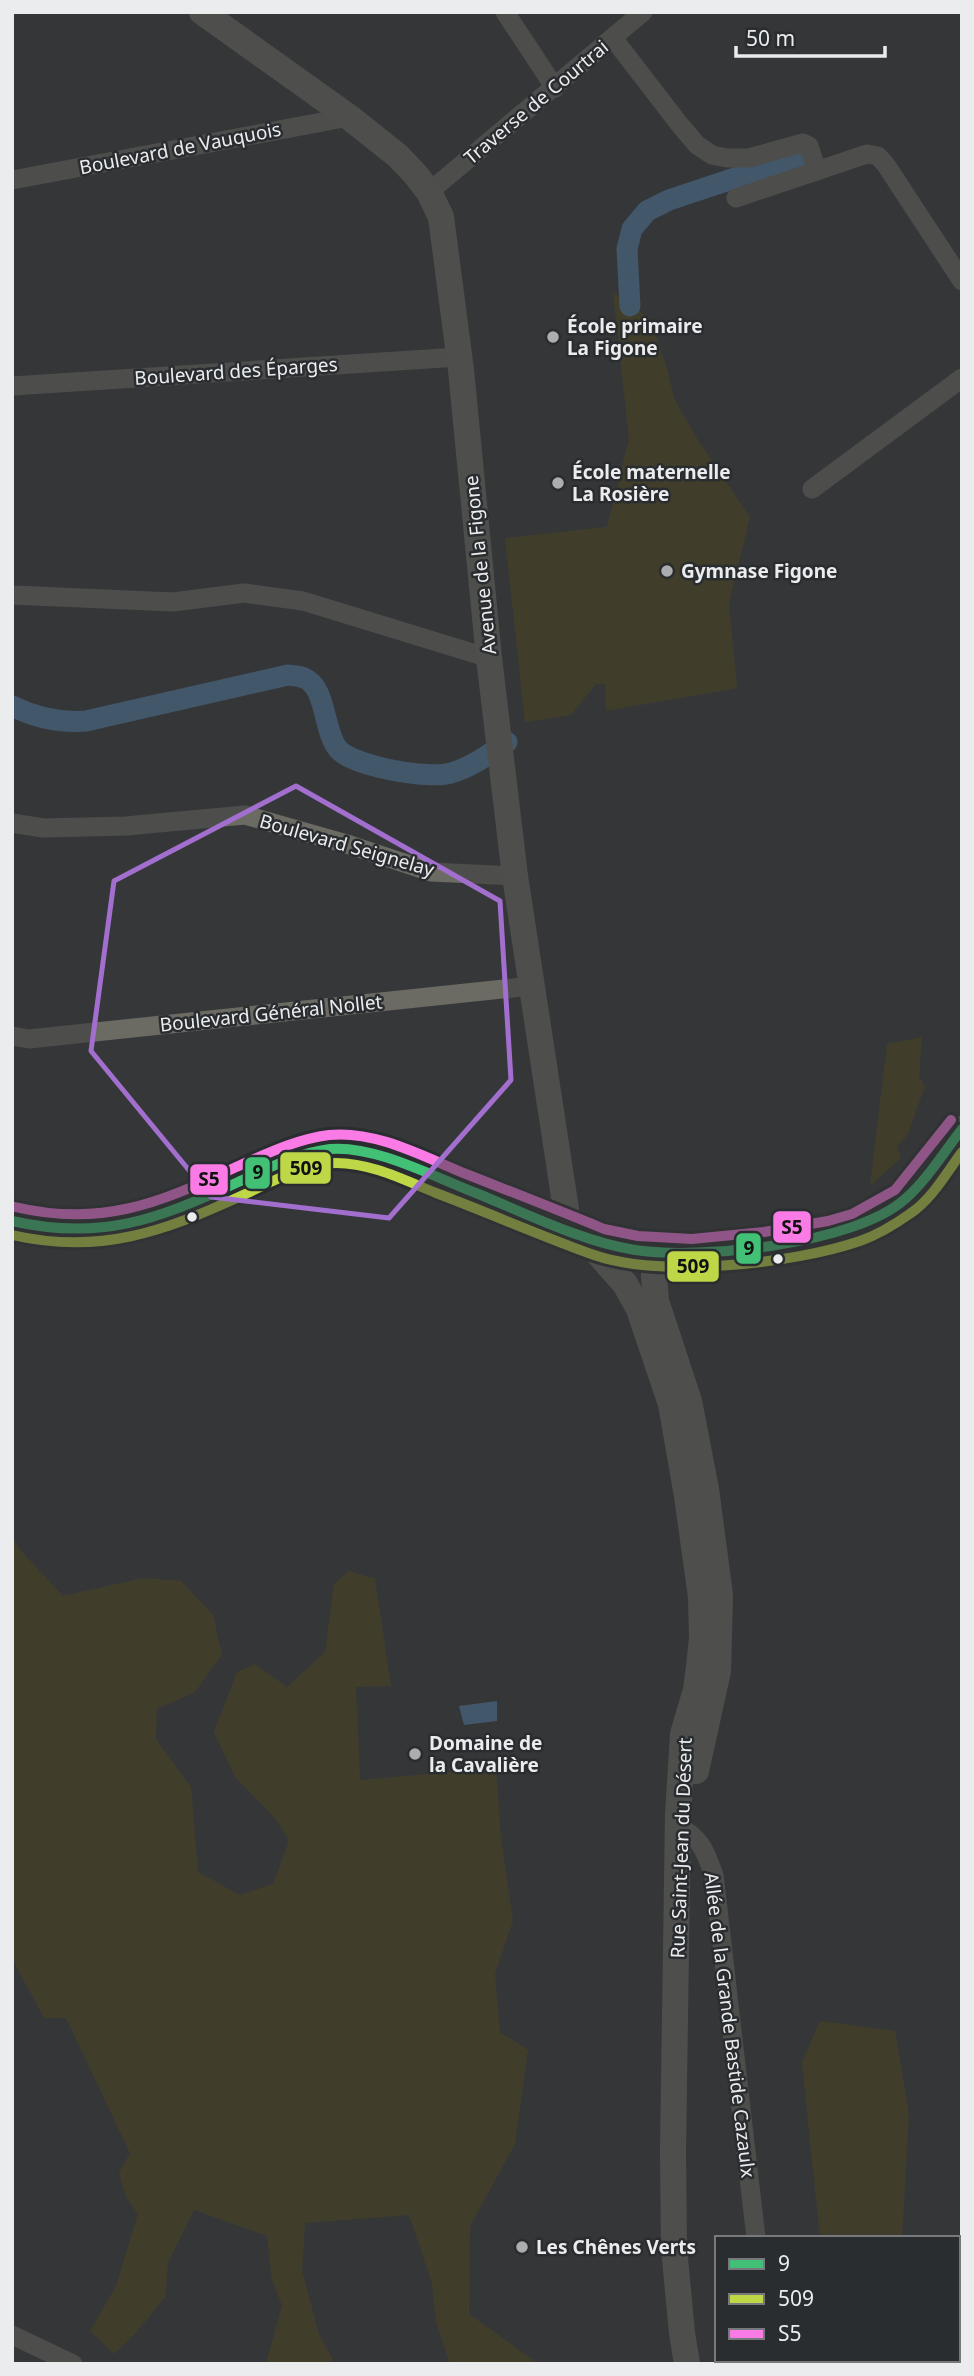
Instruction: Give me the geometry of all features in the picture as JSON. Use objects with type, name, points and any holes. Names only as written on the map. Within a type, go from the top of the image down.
[{"type":"street","name":"Avenue de la Figone","points":[[202,12],[349,117],[398,156],[429,192],[441,217],[459,357],[489,658],[515,876],[531,986],[575,1232]]},
{"type":"street","points":[[505,12],[555,88]]},
{"type":"street","name":"Traverse de Courtrai","points":[[429,192],[643,12]]},
{"type":"street","points":[[612,38],[697,145],[712,155],[749,158],[803,143],[813,159]]},
{"type":"street","name":"Boulevard de Vauquois","points":[[12,180],[349,117]]},
{"type":"street","points":[[736,198],[813,159],[867,154],[878,156],[962,281]]},
{"type":"street","name":"Boulevard des Éparges","points":[[12,386],[459,357]]},
{"type":"street","points":[[812,489],[962,378]]},
{"type":"street","points":[[12,595],[173,602],[244,593],[303,601],[489,658]]},
{"type":"street","name":"Boulevard Seignelay","points":[[12,823],[43,828],[126,826],[245,815],[431,872],[515,876]]},
{"type":"street","name":"Boulevard Général Nollet","points":[[12,1037],[29,1039],[531,986]]},
{"type":"street","points":[[12,1221],[43,1228],[80,1230],[123,1225],[182,1208],[264,1170],[331,1149],[360,1150],[381,1157],[600,1242],[657,1252],[692,1253],[766,1246],[831,1235],[858,1227],[904,1201],[962,1129]]},
{"type":"street","name":"Rue Saint-Jean du Désert","points":[[575,1232],[625,1284],[639,1309],[671,1405],[701,1597],[702,1639],[696,1690],[684,1734],[690,2248],[705,2364]]},
{"type":"street","name":"Rue Saint-Jean du Désert","points":[[657,1252],[654,1276],[656,1301],[689,1401],[706,1489],[720,1595],[718,1671],[701,1740],[686,1831],[673,2151],[674,2248],[687,2364]]},
{"type":"street","name":"Allée de la Grande Bastide Cazaulx","points":[[686,1831],[706,1854],[714,1875],[757,2236]]},
{"type":"street","points":[[12,2335],[73,2364]]},
{"type":"highlighted area","points":[[296,786],[500,901],[511,1080],[389,1218],[211,1197],[91,1051],[114,881]]},
{"type":"shaded area","points":[[613,292],[650,319],[674,398],[694,434],[750,517],[729,603],[737,688],[606,711],[605,684],[596,684],[571,715],[525,722],[505,538],[607,527],[629,439]]},
{"type":"shaded area","points":[[922,1037],[919,1077],[925,1086],[907,1136],[897,1146],[901,1158],[870,1186],[887,1044]]},
{"type":"shaded area","points":[[12,1538],[63,1596],[143,1578],[181,1581],[213,1615],[222,1655],[195,1692],[157,1709],[156,1739],[191,1787],[198,1872],[240,1895],[273,1884],[289,1841],[277,1820],[235,1777],[214,1732],[237,1672],[255,1664],[287,1687],[325,1652],[334,1584],[349,1571],[375,1579],[391,1686],[356,1687],[360,1780],[496,1768],[501,1838],[513,1921],[495,1974],[500,2032],[528,2050],[515,2144],[470,2226],[469,2314],[539,2364],[450,2364],[436,2322],[432,2283],[409,2215],[305,2223],[302,2271],[319,2334],[333,2360],[328,2364],[266,2364],[282,2305],[272,2280],[267,2236],[194,2210],[168,2263],[165,2297],[135,2334],[114,2354],[90,2331],[116,2286],[138,2214],[126,2197],[119,2173],[130,2153],[66,2018],[44,2018],[12,1956]]},
{"type":"shaded area","points":[[820,2021],[895,2031],[909,2115],[902,2236],[820,2236],[802,2063]]},
{"type":"shaded area","points":[[930,2362],[931,2364],[832,2364]]},
{"type":"water","points":[[497,1701],[497,1721],[464,1725],[459,1706]]},
{"type":"waterway","points":[[630,306],[627,249],[632,229],[647,211],[669,200],[801,156]]},
{"type":"waterway","points":[[12,706],[48,719],[86,721],[288,675],[304,678],[317,690],[338,749],[358,761],[374,766],[409,773],[440,775],[473,764],[507,742]]},
{"type":"transit line","name":"S5","points":[[15,1207],[46,1213],[74,1214],[128,1208],[180,1192],[292,1144],[329,1135],[347,1135],[399,1146],[604,1229],[638,1236],[692,1239],[764,1232],[852,1214],[895,1190],[951,1120]]},
{"type":"transit line","name":"9","points":[[12,1221],[73,1229],[127,1223],[180,1207],[294,1158],[318,1151],[347,1149],[404,1163],[595,1241],[664,1253],[736,1250],[815,1238],[882,1215],[905,1199],[928,1175],[962,1129]]},
{"type":"transit line","name":"509","points":[[12,1235],[44,1241],[74,1242],[130,1236],[185,1220],[299,1170],[336,1163],[387,1173],[554,1240],[622,1262],[690,1267],[764,1262],[832,1249],[873,1236],[919,1207],[962,1152]]},
{"type":"place","name":"École primaire La Figone","points":[[553,337]]},
{"type":"place","name":"École maternelle La Rosière","points":[[558,483]]},
{"type":"place","name":"Gymnase Figone","points":[[667,571]]},
{"type":"place","name":"Domaine de la Cavalière","points":[[415,1754]]},
{"type":"place","name":"Les Chênes Verts","points":[[522,2247]]}]
